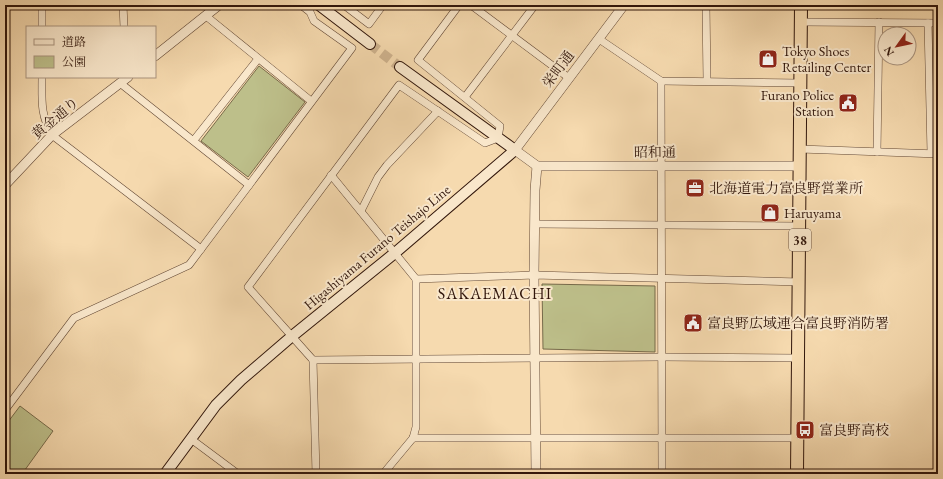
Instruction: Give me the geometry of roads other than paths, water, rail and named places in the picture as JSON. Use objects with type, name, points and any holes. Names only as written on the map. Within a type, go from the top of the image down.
[{"type":"highway","name":"38","points":[[797,474],[800,282],[801,5]]},
{"type":"main road","points":[[319,5],[370,44]]},
{"type":"main road","points":[[400,66],[515,150]]},
{"type":"main road","name":"Higashiyama Furano Teishajo Line","points":[[165,474],[216,405],[236,385],[290,337],[396,252],[515,150]]},
{"type":"street","points":[[42,5],[42,26]]},
{"type":"street","points":[[123,5],[124,26]]},
{"type":"street","points":[[156,55],[219,5]]},
{"type":"street","points":[[5,410],[74,318],[189,265],[352,48],[314,21],[310,12],[301,5]]},
{"type":"street","points":[[344,5],[370,24],[383,5]]},
{"type":"street","points":[[316,474],[313,360],[290,337],[248,287],[399,85],[485,143],[498,138],[500,126],[418,60],[459,5]]},
{"type":"street","points":[[471,5],[569,78]]},
{"type":"street","points":[[465,97],[535,5]]},
{"type":"street","points":[[706,5],[707,81]]},
{"type":"street","name":"栄町通","points":[[515,150],[599,38],[621,6]]},
{"type":"street","points":[[206,16],[311,101]]},
{"type":"street","points":[[800,22],[938,23]]},
{"type":"street","points":[[877,152],[879,22]]},
{"type":"street","points":[[800,150],[935,153],[928,23]]},
{"type":"street","points":[[599,38],[661,80],[800,82]]},
{"type":"street","points":[[194,140],[258,59]]},
{"type":"street","points":[[42,78],[42,111],[45,122],[52,134],[201,249]]},
{"type":"street","points":[[124,80],[194,140],[249,184]]},
{"type":"street","name":"黄金通り","points":[[5,185],[52,134],[124,80]]},
{"type":"street","points":[[661,80],[663,224],[660,357],[662,474]]},
{"type":"street","points":[[361,211],[378,177],[387,165],[438,111]]},
{"type":"street","points":[[515,150],[537,166],[535,184],[536,224],[534,276],[536,474]]},
{"type":"street","name":"昭和通","points":[[537,166],[800,166]]},
{"type":"street","points":[[331,175],[416,278],[416,426],[413,438],[383,474]]},
{"type":"street","points":[[536,224],[800,226]]},
{"type":"street","points":[[416,278],[534,276],[800,282]]},
{"type":"street","points":[[313,360],[417,358],[798,358]]},
{"type":"street","points":[[413,438],[798,438]]},
{"type":"street","points":[[191,439],[238,474]]},
{"type":"tunnel","points":[[370,44],[400,67]]},
{"type":"place","name":"Tokyo Shoes Retailing Center","points":[[768,59]]},
{"type":"place","name":"Furano Police Station","points":[[848,103]]},
{"type":"place","name":"北海道電力富良野営業所","points":[[695,188]]},
{"type":"place","name":"Haruyama","points":[[770,213]]},
{"type":"place","name":"富良野広域連合富良野消防署","points":[[693,323]]},
{"type":"place","name":"富良野高校","points":[[805,430]]},
{"type":"district","name":"SAKAEMACHI","points":[[495,293]]}]
